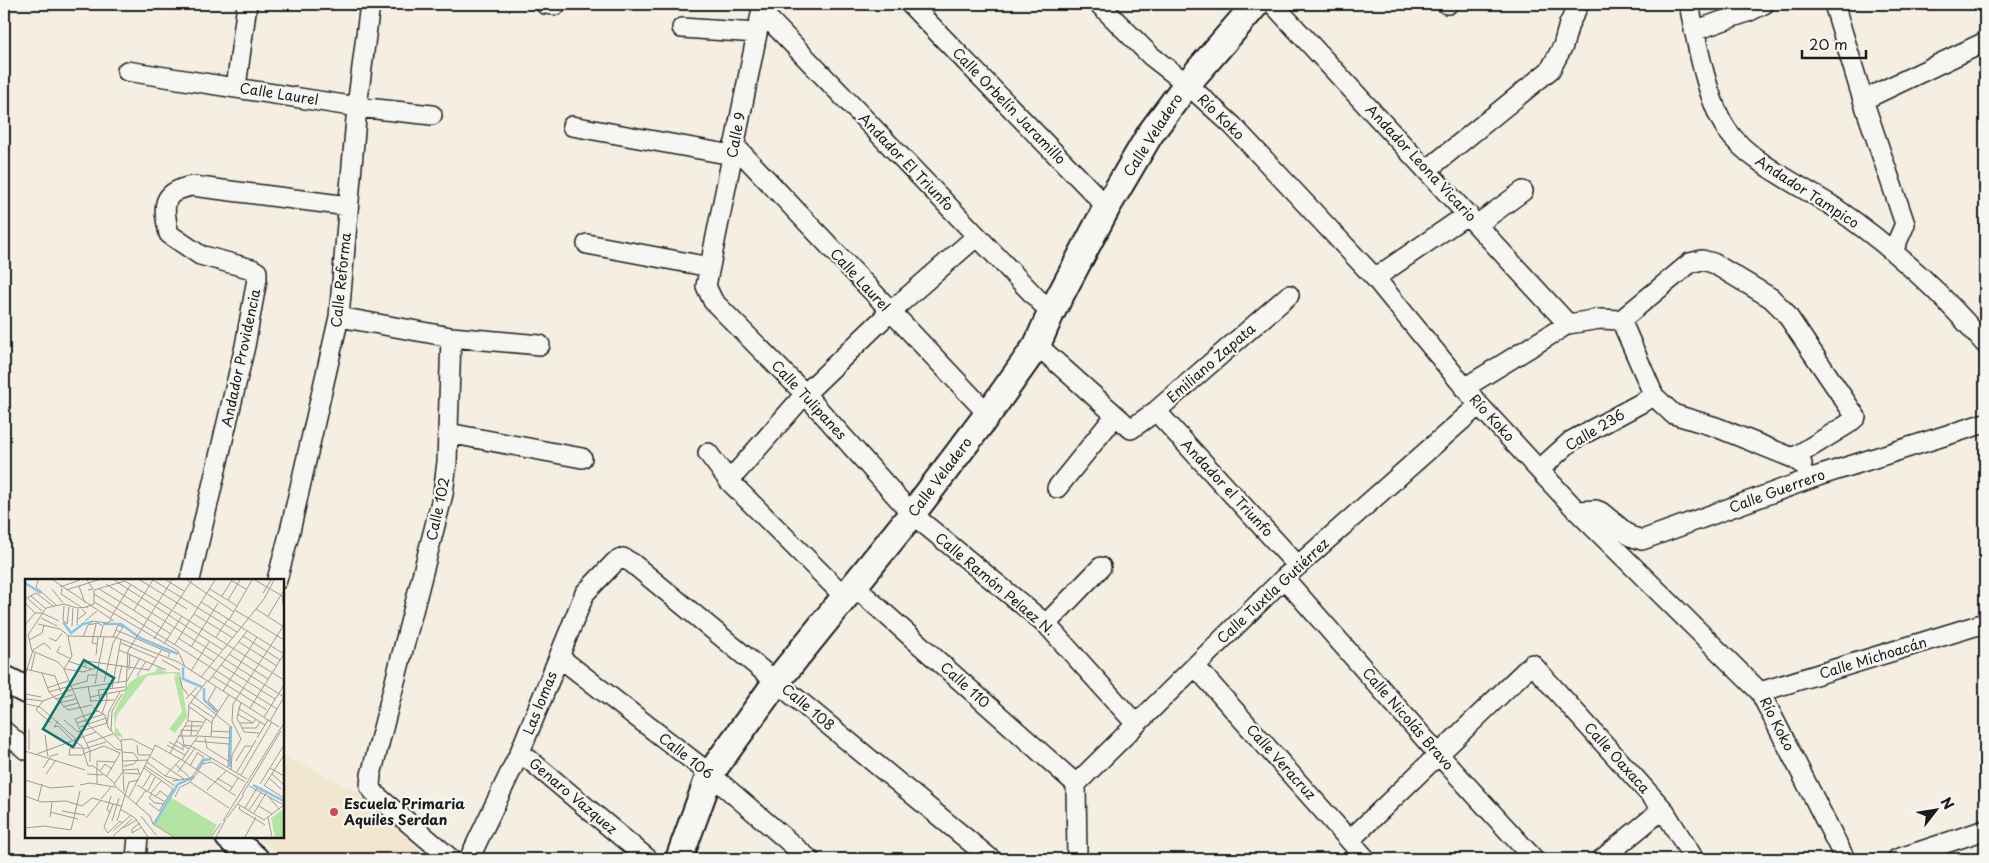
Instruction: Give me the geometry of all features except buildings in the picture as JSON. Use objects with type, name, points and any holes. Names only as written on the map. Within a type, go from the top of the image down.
[{"type":"main road","name":"Calle Veladero","points":[[679,859],[710,774],[777,681],[912,514],[988,414],[1037,345],[1051,313],[1107,207],[1150,134],[1187,84],[1256,4]]},
{"type":"main road","points":[[4,679],[25,690]]},
{"type":"main road","points":[[230,838],[255,859]]},
{"type":"street","points":[[236,87],[247,4]]},
{"type":"street","name":"Calle Reforma","points":[[277,579],[339,317],[357,107],[370,4]]},
{"type":"street","name":"Calle Orbelín Jaramillo","points":[[910,4],[1107,207]]},
{"type":"street","name":"Río Koko","points":[[1099,4],[1151,56],[1187,84],[1232,125],[1375,278],[1464,388],[1577,511],[1760,692],[1845,859]]},
{"type":"street","name":"Andador Leona Vicario","points":[[1273,4],[1568,324]]},
{"type":"street","points":[[1427,170],[1550,70],[1563,46],[1569,24],[1579,4]]},
{"type":"street","name":"Andador Tampico","points":[[1689,4],[1694,31],[1713,103],[1727,131],[1750,155],[1834,208],[1893,251],[1964,319],[1985,344]]},
{"type":"street","points":[[1694,31],[1764,4]]},
{"type":"street","points":[[1834,4],[1863,100],[1905,224],[1893,251]]},
{"type":"street","name":"Calle 9","points":[[706,286],[762,7]]},
{"type":"street","name":"Andador El Triunfo","points":[[762,7],[1051,313]]},
{"type":"street","points":[[682,28],[757,33]]},
{"type":"street","points":[[1863,100],[1985,42]]},
{"type":"street","name":"Calle Laurel","points":[[127,71],[357,107],[432,115]]},
{"type":"street","points":[[572,126],[733,150]]},
{"type":"street","name":"Calle Laurel","points":[[733,150],[988,414]]},
{"type":"street","name":"Andador Providencia","points":[[190,579],[245,346],[258,279],[257,272],[252,269],[200,255],[169,234],[164,212],[166,201],[171,193],[192,186],[348,206]]},
{"type":"street","points":[[1375,278],[1523,191]]},
{"type":"street","points":[[729,481],[805,394],[890,312],[977,236]]},
{"type":"street","points":[[587,244],[710,267]]},
{"type":"street","points":[[1464,388],[1568,324],[1600,319],[1621,320],[1690,263],[1702,260],[1713,264],[1771,298],[1785,312],[1856,417],[1848,424],[1793,458]]},
{"type":"street","name":"Calle Tulipanes","points":[[706,286],[713,301],[805,394],[912,514]]},
{"type":"street","name":"Emiliano Zapata","points":[[1115,416],[1130,429],[1156,411],[1289,295]]},
{"type":"street","points":[[339,317],[452,337],[540,345]]},
{"type":"street","points":[[1621,320],[1654,396],[1673,414],[1716,427],[1793,458],[1818,476]]},
{"type":"street","name":"Calle 102","points":[[451,859],[377,796],[370,787],[371,775],[443,494],[448,433],[452,337]]},
{"type":"street","points":[[1037,345],[1115,416],[1056,488]]},
{"type":"street","name":"Calle 236","points":[[1540,469],[1571,441],[1654,396]]},
{"type":"street","name":"Calle Tuxtla Gutiérrez","points":[[1076,784],[1291,572],[1479,405]]},
{"type":"street","name":"Andador el Triunfo","points":[[1156,411],[1291,572]]},
{"type":"street","name":"Calle Guerrero","points":[[1577,511],[1596,510],[1601,512],[1630,536],[1642,540],[1818,476],[1985,423]]},
{"type":"street","points":[[448,433],[582,458]]},
{"type":"street","name":"Calle 110","points":[[708,452],[729,481],[849,592],[1076,784]]},
{"type":"street","name":"Calle Ramón Pelaez N.","points":[[912,514],[1046,624],[1136,724]]},
{"type":"street","name":"Las lomas","points":[[469,859],[520,752],[585,593],[614,562],[624,558]]},
{"type":"street","name":"Calle 108","points":[[624,558],[777,681],[991,859]]},
{"type":"street","points":[[1046,624],[1101,567]]},
{"type":"street","name":"Calle Nicolás Bravo","points":[[1291,572],[1439,755],[1534,859]]},
{"type":"street","name":"Calle Michoacán","points":[[1760,692],[1985,623]]},
{"type":"street","name":"Calle 106","points":[[559,657],[710,774],[809,859]]},
{"type":"street","name":"Calle Oaxaca","points":[[1439,755],[1532,664],[1663,809],[1694,859]]},
{"type":"street","name":"Calle Veracruz","points":[[1195,666],[1366,859]]},
{"type":"street","points":[[4,732],[25,749]]},
{"type":"street","name":"Genaro Vazquez","points":[[520,752],[648,859]]},
{"type":"street","points":[[1350,840],[1439,755]]},
{"type":"street","points":[[1076,784],[1077,859]]},
{"type":"street","points":[[1602,859],[1663,809]]},
{"type":"street","points":[[1897,859],[1985,830]]},
{"type":"street","points":[[126,838],[137,850]]},
{"type":"shaded area","name":"Escuela Primaria Aquiles Serdan","points":[[284,755],[370,798],[441,859],[283,859],[258,838],[284,838]]},
{"type":"place","name":"Escuela Primaria Aquiles Serdan","points":[[334,812]]}]
